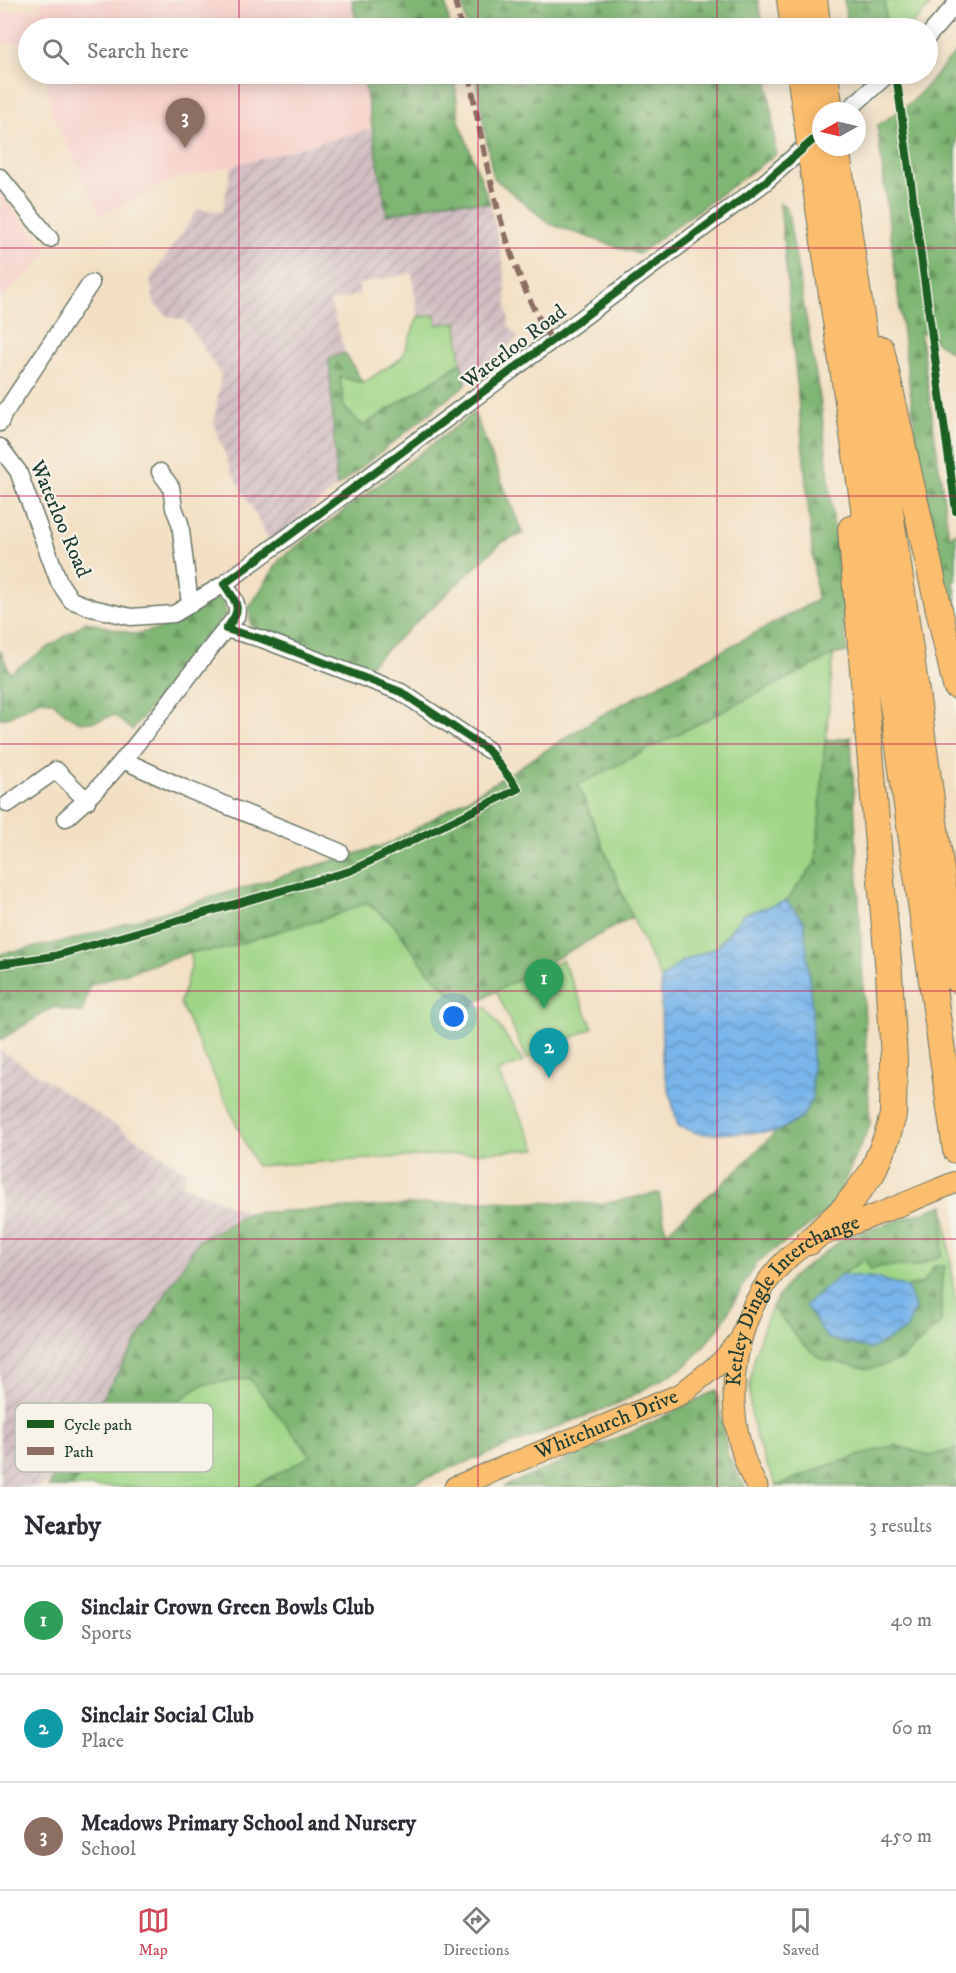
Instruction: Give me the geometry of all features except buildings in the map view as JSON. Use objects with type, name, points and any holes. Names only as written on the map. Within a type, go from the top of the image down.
[{"type":"highway","points":[[790,0],[793,18]]},
{"type":"highway","points":[[814,0],[817,18]]},
{"type":"highway","points":[[802,84],[812,134]]},
{"type":"highway","points":[[826,84],[829,102]]},
{"type":"highway","points":[[815,156],[832,291],[956,1150]]},
{"type":"highway","points":[[837,156],[956,979]]},
{"type":"highway","points":[[838,156],[956,686]]},
{"type":"highway","points":[[809,1242],[846,1207],[872,1173],[887,1137],[893,1115],[894,1059],[889,973],[832,291]]},
{"type":"main road","name":"Ketley Dingle Interchange","points":[[757,1487],[748,1471],[734,1403],[735,1371],[742,1337],[760,1293],[780,1266],[809,1242],[956,1182]]},
{"type":"main road","name":"Whitchurch Drive","points":[[455,1487],[681,1394],[720,1362],[742,1337]]},
{"type":"street","points":[[938,24],[956,4]]},
{"type":"street","points":[[857,102],[877,84]]},
{"type":"street","name":"Waterloo Road","points":[[0,447],[18,471],[59,582],[70,600],[130,617],[174,614],[224,584],[764,183],[812,140]]},
{"type":"street","points":[[0,177],[50,239]]},
{"type":"street","points":[[0,423],[3,415],[91,283]]},
{"type":"street","points":[[160,472],[171,487],[174,508],[180,523],[190,604]]},
{"type":"street","points":[[66,818],[87,801],[123,760],[236,617],[238,609],[224,584]]},
{"type":"street","points":[[226,629],[262,639],[401,692],[488,750]]},
{"type":"street","points":[[123,760],[184,788],[340,852]]},
{"type":"street","points":[[8,804],[56,770],[87,801]]},
{"type":"shaded area","points":[[41,0],[352,0],[355,18],[18,18],[18,43],[0,44],[0,13],[41,9]]},
{"type":"shaded area","points":[[47,84],[364,84],[371,129],[171,180],[101,216],[51,112]]},
{"type":"shaded area","points":[[371,129],[387,215],[450,201],[490,204],[503,263],[509,326],[518,337],[466,384],[461,363],[457,322],[437,325],[435,315],[418,317],[412,273],[358,284],[360,294],[330,302],[345,353],[329,358],[337,487],[270,542],[230,468],[214,424],[221,375],[185,320],[168,317],[154,303],[150,280],[198,209],[222,212],[232,166]]},
{"type":"shaded area","points":[[0,193],[48,253],[0,300]]},
{"type":"shaded area","points":[[0,1050],[187,1172],[181,1184],[249,1213],[198,1241],[99,1403],[15,1403],[15,1472],[57,1472],[53,1478],[39,1487],[0,1487]]},
{"type":"green space","points":[[352,0],[445,0],[448,18],[355,18]]},
{"type":"green space","points":[[462,0],[758,0],[761,18],[465,18]]},
{"type":"green space","points":[[844,0],[885,0],[886,18],[847,18]]},
{"type":"green space","points":[[885,0],[935,0],[918,18],[886,18]]},
{"type":"green space","points":[[956,52],[956,355],[920,331],[949,537],[956,532],[956,580],[953,582],[956,591],[956,623],[943,582],[917,446],[877,126],[913,101],[928,84],[938,84],[938,73]]},
{"type":"green space","points":[[365,84],[455,84],[459,121],[490,204],[450,201],[387,215]]},
{"type":"green space","points":[[477,84],[768,84],[776,154],[638,254],[550,224],[493,177]]},
{"type":"green space","points":[[780,203],[787,208],[821,404],[847,652],[833,655],[578,785],[632,917],[469,1006],[448,991],[428,971],[393,924],[367,903],[319,921],[274,932],[220,950],[191,952],[90,985],[82,1013],[53,1007],[0,1039],[0,954],[71,940],[391,843],[496,782],[600,716],[817,600]]},
{"type":"green space","points":[[435,315],[437,325],[457,322],[461,363],[363,426],[344,407],[340,377],[363,383],[402,358],[418,317]]},
{"type":"green space","points":[[345,353],[363,383],[340,377],[344,407],[363,426],[461,363],[466,384],[337,487],[329,358]]},
{"type":"green space","points":[[474,413],[523,534],[502,542],[367,668],[251,627],[249,608],[281,558]]},
{"type":"green space","points":[[216,598],[224,602],[226,614],[132,730],[114,715],[94,721],[80,722],[52,701],[40,700],[6,718],[0,718],[0,650],[10,673],[86,622],[135,634],[164,628]]},
{"type":"green space","points":[[833,655],[816,863],[786,901],[744,914],[717,947],[681,962],[661,979],[632,917],[578,785]]},
{"type":"green space","points":[[851,737],[870,1125],[831,1210],[757,1262],[719,1328],[686,1366],[621,1402],[403,1487],[253,1487],[311,1456],[249,1378],[202,1385],[176,1403],[99,1403],[198,1241],[249,1213],[485,1201],[601,1204],[659,1193],[666,1232],[733,1174],[776,1132],[802,1118],[804,922],[786,901],[816,862],[825,741]]},
{"type":"green space","points":[[367,903],[393,924],[428,971],[448,991],[469,1006],[486,1007],[523,1062],[497,1072],[537,1149],[256,1166],[180,1003],[191,967],[191,952],[220,950]]},
{"type":"green space","points":[[562,960],[593,1028],[527,1059],[496,990]]},
{"type":"green space","points":[[944,1205],[956,1307],[956,1449],[930,1456],[895,1445],[830,1465],[777,1486],[757,1440],[750,1397],[755,1354],[772,1307],[804,1345],[925,1336],[941,1323],[941,1289],[945,1266],[923,1283],[907,1287],[878,1278],[841,1275],[865,1259],[871,1270],[882,1266],[917,1266],[942,1255]]},
{"type":"green space","points":[[944,1205],[942,1255],[917,1266],[882,1266],[871,1270],[865,1259],[841,1275],[915,1308],[907,1287],[923,1283],[934,1266],[945,1266],[941,1289],[941,1323],[899,1361],[869,1369],[821,1359],[804,1345],[772,1307],[791,1278],[843,1239]]},
{"type":"green space","points":[[249,1378],[312,1456],[253,1487],[68,1487],[87,1472],[213,1472],[213,1403],[176,1403],[202,1385]]},
{"type":"green space","points":[[716,1390],[728,1456],[745,1487],[503,1487],[641,1428]]},
{"type":"green space","points":[[895,1445],[930,1456],[956,1449],[956,1487],[777,1486],[829,1465]]},
{"type":"green space","points":[[57,1472],[87,1472],[68,1487],[48,1487]]},
{"type":"water","points":[[786,901],[804,921],[812,1010],[812,1098],[802,1118],[776,1132],[700,1134],[678,1126],[662,1062],[661,979],[681,962],[717,947],[744,914]]},
{"type":"water","points":[[841,1275],[878,1278],[907,1287],[915,1308],[907,1329],[871,1349],[827,1338],[805,1305]]},
{"type":"marked path","points":[[455,0],[459,18]]},
{"type":"marked path","points":[[471,84],[490,177],[509,245],[520,278],[552,341]]},
{"type":"cycle path","points":[[897,84],[956,511]]},
{"type":"cycle path","points":[[0,964],[54,956],[350,871],[518,789],[488,750],[401,692],[262,639],[226,629],[235,616],[237,606],[224,584],[764,183],[812,141]]},
{"type":"place","name":"Meadows Primary School and Nursery","points":[[185,148]]},
{"type":"place","name":"Sinclair Crown Green Bowls Club","points":[[544,1009]]},
{"type":"place","name":"Sinclair Social Club","points":[[549,1078]]}]
